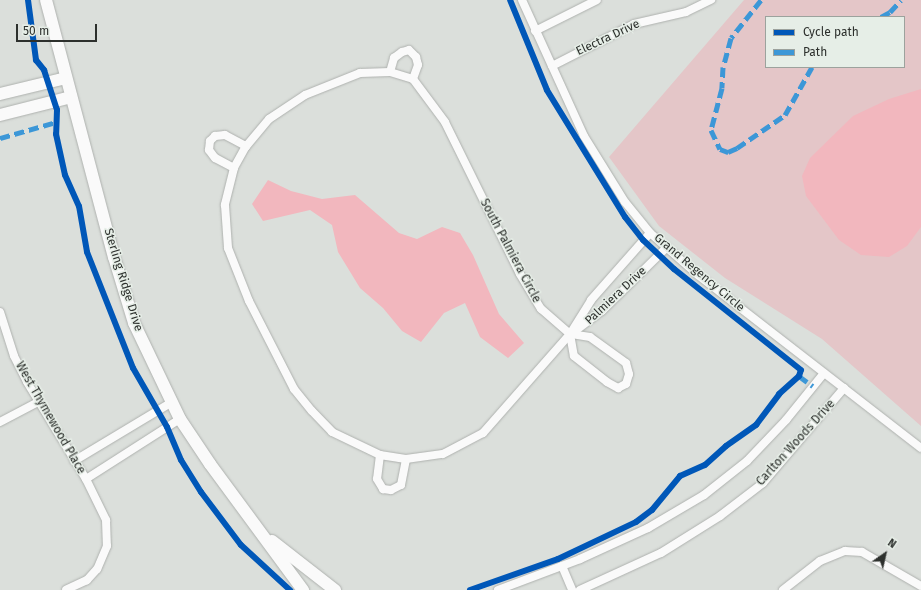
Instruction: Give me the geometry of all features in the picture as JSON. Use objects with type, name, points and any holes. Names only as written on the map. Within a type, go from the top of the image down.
[{"type":"street","name":"Sterling Ridge Drive","points":[[46,0],[71,97],[134,323],[180,419],[303,590]]},
{"type":"street","name":"Grand Regency Circle","points":[[522,0],[584,136],[625,202],[650,233],[666,248],[921,448]]},
{"type":"street","points":[[535,31],[597,0]]},
{"type":"street","name":"Electra Drive","points":[[552,66],[634,24],[686,12],[711,0]]},
{"type":"street","points":[[390,72],[394,58],[402,52],[409,50],[416,57],[418,65],[413,79],[390,72],[360,73],[305,95],[269,119],[246,146],[234,168],[225,205],[228,248],[252,308],[294,389],[332,432],[380,455],[406,459],[443,454],[483,433],[570,334]]},
{"type":"street","points":[[0,94],[66,78]]},
{"type":"street","name":"South Palmiera Circle","points":[[413,79],[445,122],[520,274],[541,309],[570,334]]},
{"type":"street","points":[[0,115],[71,97]]},
{"type":"street","points":[[234,168],[215,158],[209,150],[210,141],[215,136],[226,135],[246,146]]},
{"type":"street","name":"Palmiera Drive","points":[[570,334],[591,300],[650,233]]},
{"type":"street","name":"Palmiera Drive","points":[[570,334],[602,311],[666,248]]},
{"type":"street","name":"West Thymewood Place","points":[[0,312],[14,356],[38,402],[86,479],[106,520],[107,546],[96,569],[87,580],[66,590]]},
{"type":"street","points":[[570,334],[590,337],[626,363],[630,374],[626,384],[618,388],[607,382],[574,356],[570,334]]},
{"type":"street","name":"Carlton Woods Drive","points":[[498,590],[562,566],[648,528],[704,495],[747,461],[786,420],[824,373]]},
{"type":"street","name":"Carlton Woods Drive","points":[[580,590],[661,553],[720,516],[763,483],[844,388]]},
{"type":"street","points":[[0,422],[38,402]]},
{"type":"street","points":[[74,461],[172,402]]},
{"type":"street","points":[[86,479],[180,419]]},
{"type":"street","points":[[380,455],[377,479],[384,489],[392,490],[401,485],[406,459]]},
{"type":"street","name":"Sterling Ridge Drive","points":[[262,533],[335,590]]},
{"type":"street","points":[[782,590],[820,561],[846,551],[862,552],[921,586]]},
{"type":"street","points":[[562,566],[572,590]]},
{"type":"shaded area","points":[[744,0],[921,0],[921,426],[822,339],[725,278],[659,226],[609,157]]},
{"type":"shaded area","points":[[921,89],[921,227],[907,246],[889,257],[861,255],[839,240],[806,196],[802,176],[810,158],[853,116],[889,99]]},
{"type":"shaded area","points":[[268,180],[291,191],[322,199],[355,195],[399,233],[417,239],[442,227],[460,233],[473,255],[499,314],[524,343],[508,358],[480,337],[465,303],[444,313],[421,342],[402,331],[383,308],[360,288],[338,252],[332,225],[310,210],[263,221],[252,204]]},
{"type":"marked path","points":[[761,0],[731,38],[723,67],[722,88],[711,130],[720,149],[728,152],[737,148],[785,115],[811,68]]},
{"type":"marked path","points":[[883,16],[890,12],[901,0]]},
{"type":"marked path","points":[[0,138],[56,122]]},
{"type":"marked path","points":[[799,376],[813,386]]},
{"type":"cycle path","points":[[28,0],[36,60],[44,70],[57,110],[56,134],[65,175],[79,206],[87,252],[133,368],[167,427],[181,460],[201,492],[241,545],[290,590]]},
{"type":"cycle path","points":[[470,590],[558,559],[636,522],[652,510],[680,476],[705,465],[726,446],[756,425],[779,394],[799,376],[801,370],[674,269],[643,240],[625,217],[547,90],[510,0]]}]
